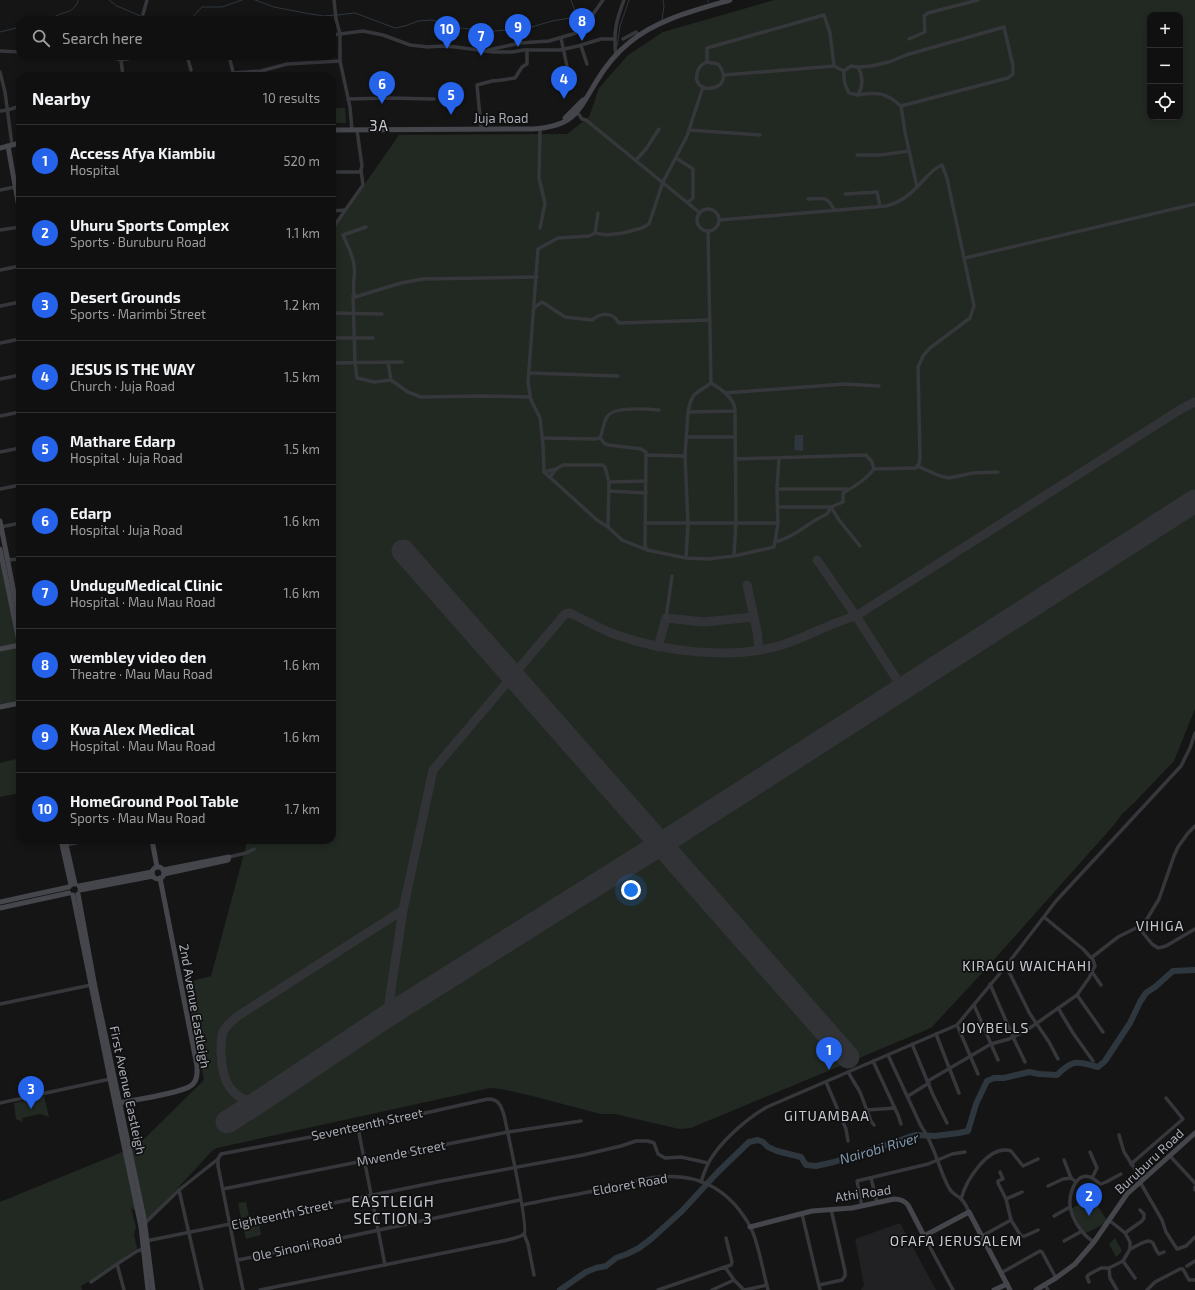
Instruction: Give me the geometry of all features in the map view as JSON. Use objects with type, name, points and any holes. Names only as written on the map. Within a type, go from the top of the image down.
[{"type":"main road","points":[[551,126],[565,121],[577,112],[604,70],[630,42],[667,21],[730,0]]},
{"type":"main road","points":[[551,126],[569,115],[594,86]]},
{"type":"main road","name":"Juja Road","points":[[336,130],[540,128],[551,126]]},
{"type":"main road","points":[[0,148],[16,144]]},
{"type":"main road","points":[[10,145],[16,176]]},
{"type":"main road","points":[[1,524],[7,560],[16,593]]},
{"type":"main road","points":[[0,549],[16,627]]},
{"type":"main road","points":[[0,649],[16,647]]},
{"type":"main road","points":[[0,707],[16,704]]},
{"type":"main road","points":[[62,844],[74,889]]},
{"type":"main road","points":[[66,844],[74,889]]},
{"type":"main road","points":[[153,844],[157,867],[163,872]]},
{"type":"main road","points":[[163,872],[228,860],[229,857]]},
{"type":"main road","points":[[152,874],[154,869],[157,867]]},
{"type":"main road","points":[[152,874],[156,878],[160,878],[163,872]]},
{"type":"main road","points":[[0,902],[152,874]]},
{"type":"main road","name":"2nd Avenue Eastleigh","points":[[119,1102],[186,1088],[192,1085],[196,1080],[197,1066],[160,878]]},
{"type":"main road","points":[[0,908],[74,889]]},
{"type":"main road","name":"First Avenue Eastleigh","points":[[74,889],[110,1079],[137,1207],[146,1241],[144,1249],[148,1290]]},
{"type":"main road","name":"First Avenue Eastleigh","points":[[74,889],[145,1223],[153,1290]]},
{"type":"main road","name":"Buruburu Road","points":[[1036,1290],[1047,1288],[1056,1278],[1075,1264],[1094,1242],[1127,1194],[1195,1133]]},
{"type":"main road","name":"Athi Road","points":[[750,1227],[802,1214],[862,1206],[894,1199],[904,1201],[908,1205],[924,1236]]},
{"type":"main road","points":[[924,1236],[969,1212],[1010,1290]]},
{"type":"main road","points":[[994,1290],[1007,1284]]},
{"type":"street","points":[[143,14],[147,0]]},
{"type":"street","points":[[334,0],[336,16]]},
{"type":"street","points":[[486,51],[514,44],[549,41],[576,33],[582,29],[603,0]]},
{"type":"street","points":[[616,56],[614,39],[617,21],[624,0]]},
{"type":"street","points":[[910,39],[925,32],[924,16],[928,13],[978,0]]},
{"type":"street","points":[[707,62],[707,48],[824,15],[830,33],[834,66]]},
{"type":"street","points":[[336,19],[340,34],[340,60],[362,166],[361,170],[363,185],[336,223]]},
{"type":"street","points":[[844,71],[851,66],[871,66],[889,62],[906,54],[1004,27],[1013,66],[1013,74],[1008,78],[901,106]]},
{"type":"street","points":[[336,34],[363,32],[383,36],[410,45],[428,47],[442,46],[493,52],[564,49],[581,46],[601,39],[614,39]]},
{"type":"street","points":[[623,39],[636,32],[639,36]]},
{"type":"street","points":[[561,38],[569,76]]},
{"type":"street","points":[[581,46],[587,64]]},
{"type":"street","points":[[0,50],[16,52]]},
{"type":"street","points":[[480,128],[477,85],[514,78],[520,72],[522,67],[527,64],[527,50]]},
{"type":"street","points":[[121,60],[122,72]]},
{"type":"street","points":[[188,60],[191,70]]},
{"type":"street","points":[[230,60],[232,72]]},
{"type":"street","points":[[254,72],[287,64],[340,60]]},
{"type":"street","points":[[707,62],[718,64],[724,75],[722,82],[713,88],[703,87],[697,82],[696,77],[698,70],[700,66],[707,62]]},
{"type":"street","points":[[724,75],[834,66],[844,71]]},
{"type":"street","points":[[858,67],[861,72],[861,88],[858,95]]},
{"type":"street","points":[[844,71],[846,86],[849,93],[858,95],[874,93],[882,94],[891,98],[901,106],[917,187]]},
{"type":"street","points":[[0,72],[8,110],[10,145]]},
{"type":"street","points":[[703,87],[689,130],[663,182],[648,224],[642,228],[624,233],[606,235],[595,233],[589,236],[558,238],[538,249],[528,383],[530,397],[540,418],[544,472],[597,520],[608,527],[622,540],[647,550],[686,558],[708,559],[734,556],[774,546],[778,523],[777,488],[779,458]]},
{"type":"street","points":[[348,99],[434,99]]},
{"type":"street","points":[[0,111],[16,107]]},
{"type":"street","points":[[577,112],[582,119],[586,120],[700,213]]},
{"type":"street","points":[[540,128],[539,178],[545,203],[540,228]]},
{"type":"street","points":[[636,160],[646,149],[659,129]]},
{"type":"street","points":[[689,130],[760,135]]},
{"type":"street","points":[[857,155],[881,155],[909,151]]},
{"type":"street","points":[[676,158],[693,169],[693,198],[688,202]]},
{"type":"street","points":[[719,220],[897,204],[917,187],[932,171],[942,165],[947,178],[974,306],[970,318],[930,348],[923,356],[918,367],[920,457],[916,468],[874,469]]},
{"type":"street","points":[[336,172],[359,172],[361,170]]},
{"type":"street","points":[[0,190],[16,187]]},
{"type":"street","points":[[845,194],[877,192],[880,206]]},
{"type":"street","points":[[808,200],[822,198],[831,202],[834,210]]},
{"type":"street","points":[[965,258],[1195,204]]},
{"type":"street","points":[[336,211],[345,210]]},
{"type":"street","points":[[704,210],[714,211],[718,215],[719,220],[716,228],[708,231],[703,230],[697,222],[700,213],[704,210]]},
{"type":"street","points":[[595,233],[598,213]]},
{"type":"street","points":[[0,230],[16,228]]},
{"type":"street","points":[[366,228],[343,235],[355,268],[353,314],[356,375],[358,379],[374,382],[392,380]]},
{"type":"street","points":[[708,231],[710,383]]},
{"type":"street","points":[[0,270],[16,267]]},
{"type":"street","points":[[353,288],[355,297],[400,283],[423,279],[537,277]]},
{"type":"street","points":[[534,307],[542,302],[565,317],[592,320],[598,316],[612,315],[616,317],[619,323],[710,320]]},
{"type":"street","points":[[0,306],[16,303]]},
{"type":"street","points":[[336,313],[382,314]]},
{"type":"street","points":[[336,338],[373,338]]},
{"type":"street","points":[[0,342],[16,340]]},
{"type":"street","points":[[388,362],[392,380],[408,392],[420,397],[530,397]]},
{"type":"street","points":[[336,363],[402,362]]},
{"type":"street","points":[[529,372],[618,376]]},
{"type":"street","points":[[0,379],[16,376]]},
{"type":"street","points":[[710,383],[725,393],[735,407],[736,522],[734,556]]},
{"type":"street","points":[[686,558],[688,524],[685,456],[688,412],[690,402],[694,394],[710,383]]},
{"type":"street","points":[[725,393],[844,384],[879,386]]},
{"type":"street","points":[[600,438],[608,414],[637,408],[659,410]]},
{"type":"street","points":[[688,412],[735,411]]},
{"type":"street","points":[[0,416],[16,413]]},
{"type":"street","points":[[687,437],[735,437]]},
{"type":"street","points":[[542,438],[600,438]]},
{"type":"street","points":[[600,438],[609,446],[645,450],[645,546],[647,550]]},
{"type":"street","points":[[0,452],[16,449]]},
{"type":"street","points":[[646,455],[685,456]]},
{"type":"street","points":[[735,459],[866,455],[872,462],[874,469],[871,474],[853,488],[843,493],[842,502],[831,507],[777,507]]},
{"type":"street","points":[[544,472],[559,466],[567,465],[602,465],[605,467],[609,491],[608,527]]},
{"type":"street","points":[[917,466],[940,476],[949,478],[973,473],[998,472]]},
{"type":"street","points":[[550,477],[556,468]]},
{"type":"street","points":[[608,482],[646,481]]},
{"type":"street","points":[[0,489],[16,487]]},
{"type":"street","points":[[777,488],[845,490],[853,488]]},
{"type":"street","points":[[609,491],[646,493]]},
{"type":"street","points":[[775,542],[796,534],[818,518],[827,514],[831,507]]},
{"type":"street","points":[[831,507],[839,520],[860,546]]},
{"type":"street","points":[[1,524],[16,523]]},
{"type":"street","points":[[645,523],[778,523]]},
{"type":"street","points":[[7,560],[16,559]]},
{"type":"street","points":[[666,618],[672,576]]},
{"type":"street","points":[[702,1182],[708,1163],[713,1155],[720,1146],[753,1115],[767,1107],[957,1025],[1006,966],[1056,901],[1178,770],[1184,760],[1195,733]]},
{"type":"street","points":[[1091,958],[1118,937],[1144,924],[1154,910],[1166,882],[1176,851],[1195,826]]},
{"type":"street","points":[[229,857],[246,853],[254,849]]},
{"type":"street","points":[[908,1096],[928,1082],[991,1044],[1013,1037],[1037,1023],[1077,995],[1092,972],[1095,964],[1083,949],[1044,917]]},
{"type":"street","points":[[1138,927],[1152,944],[1158,948],[1166,946],[1195,930]]},
{"type":"street","points":[[1006,966],[1030,1014],[1049,1042],[1058,1059]]},
{"type":"street","points":[[1092,972],[1101,985]]},
{"type":"street","points":[[990,984],[1025,1062]]},
{"type":"street","points":[[0,1004],[91,985]]},
{"type":"street","points":[[1077,995],[1103,1032]]},
{"type":"street","points":[[974,1005],[998,1060]]},
{"type":"street","points":[[1058,1008],[1073,1033],[1093,1061]]},
{"type":"street","points":[[957,1025],[978,1074]]},
{"type":"street","points":[[936,1034],[959,1093]]},
{"type":"street","points":[[912,1044],[947,1123]]},
{"type":"street","points":[[888,1055],[921,1126],[932,1144],[937,1161],[942,1169],[942,1175],[951,1191],[961,1199],[969,1212]]},
{"type":"street","points":[[873,1061],[901,1124]]},
{"type":"street","points":[[848,1072],[860,1092],[874,1125]]},
{"type":"street","points":[[0,1103],[110,1079]]},
{"type":"street","points":[[826,1082],[846,1129],[848,1142]]},
{"type":"street","points":[[1131,1164],[1183,1119],[1166,1098]]},
{"type":"street","name":"Seventeenth Street","points":[[145,1223],[179,1190],[221,1154],[358,1128],[488,1099],[497,1101],[500,1105],[508,1132]]},
{"type":"street","points":[[867,1110],[895,1108]]},
{"type":"street","name":"Mwende Street","points":[[223,1189],[508,1132],[581,1121]]},
{"type":"street","points":[[358,1128],[385,1265]]},
{"type":"street","points":[[508,1132],[526,1230],[524,1234],[528,1244],[534,1275]]},
{"type":"street","points":[[1119,1134],[1124,1152],[1162,1220],[1166,1232],[1177,1249],[1186,1246],[1195,1237]]},
{"type":"street","name":"Eighteenth Street","points":[[146,1241],[371,1195],[583,1155],[636,1141],[648,1141],[654,1143],[658,1154],[665,1158],[681,1157],[708,1163]]},
{"type":"street","points":[[961,1199],[964,1189],[976,1170],[984,1161],[995,1153],[1011,1150],[1023,1166],[1038,1159]]},
{"type":"street","points":[[862,1206],[857,1182],[937,1161],[952,1154],[965,1152]]},
{"type":"street","points":[[1090,1152],[1097,1168],[1092,1178]]},
{"type":"street","points":[[1170,1156],[1195,1183]]},
{"type":"street","points":[[218,1158],[244,1290]]},
{"type":"street","points":[[1064,1160],[1071,1178],[1076,1182]]},
{"type":"street","points":[[1000,1172],[1003,1178],[998,1181],[998,1183],[1006,1199],[1010,1220],[1021,1236],[1025,1236],[1038,1230]]},
{"type":"street","points":[[1094,1242],[1088,1239],[1082,1231],[1070,1207],[1072,1192],[1076,1182],[1084,1177],[1092,1178],[1101,1184],[1121,1174]]},
{"type":"street","name":"Eldoret Road","points":[[522,1205],[658,1177],[684,1177],[702,1182],[720,1190],[732,1200],[750,1227],[753,1232],[768,1290]]},
{"type":"street","points":[[871,1178],[877,1202]]},
{"type":"street","points":[[1048,1186],[1063,1179],[1071,1178]]},
{"type":"street","points":[[179,1190],[202,1290]]},
{"type":"street","points":[[1006,1199],[1022,1192]]},
{"type":"street","name":"Ole Sinoni Road","points":[[238,1260],[520,1200]]},
{"type":"street","points":[[1054,1216],[1070,1207]]},
{"type":"street","points":[[819,1285],[842,1280],[845,1276],[831,1209]]},
{"type":"street","points":[[1124,1233],[1138,1225],[1144,1218],[1144,1214],[1140,1210]]},
{"type":"street","points":[[802,1214],[820,1290]]},
{"type":"street","points":[[982,1236],[1010,1220]]},
{"type":"street","points":[[1089,1282],[1088,1275],[1101,1268],[1109,1268],[1123,1261],[1130,1249],[1130,1242],[1124,1233],[1109,1220]]},
{"type":"street","points":[[1064,1241],[1082,1231]]},
{"type":"street","points":[[260,1290],[505,1240],[524,1234]]},
{"type":"street","name":"Athi Road","points":[[924,1236],[953,1290]]},
{"type":"street","points":[[658,1290],[731,1265],[732,1262],[726,1238]]},
{"type":"street","points":[[1130,1249],[1146,1241],[1150,1241],[1159,1254],[1164,1252]]},
{"type":"street","points":[[91,1282],[117,1264],[144,1249]]},
{"type":"street","points":[[1001,1273],[1040,1250],[1056,1278]]},
{"type":"street","points":[[1123,1261],[1135,1278]]},
{"type":"street","points":[[1187,1266],[1195,1261]]},
{"type":"street","points":[[117,1264],[124,1290]]},
{"type":"street","points":[[725,1267],[734,1280],[744,1290],[767,1285]]},
{"type":"street","points":[[1109,1268],[1110,1278],[1117,1290]]},
{"type":"street","points":[[1147,1290],[1155,1282],[1180,1269],[1183,1269],[1189,1280],[1195,1280]]},
{"type":"street","points":[[712,1290],[734,1280]]},
{"type":"shaded area","points":[[774,0],[1195,0],[1195,709],[1174,761],[1122,814],[1114,825],[983,972],[931,1028],[691,1128],[679,1129],[615,1114],[601,1114],[528,1095],[490,1088],[217,1148],[213,1150],[149,1219],[131,1208],[136,1227],[134,1235],[137,1248],[100,1275],[81,1286],[82,1290],[0,1290],[0,1202],[137,1146],[204,1080],[185,983],[211,976],[246,844],[336,844],[336,225],[399,135],[567,134],[589,117],[599,88],[628,55],[663,32]]},
{"type":"shaded area","points":[[336,108],[345,108],[346,123],[336,123]]},
{"type":"shaded area","points":[[795,435],[803,435],[803,451],[794,450]]},
{"type":"shaded area","points":[[0,549],[16,627],[16,704],[0,707]]},
{"type":"shaded area","points":[[16,759],[16,794],[0,797],[0,763]]},
{"type":"shaded area","points":[[44,1096],[49,1117],[40,1114],[22,1118],[23,1122],[16,1119],[14,1103]]},
{"type":"shaded area","points":[[1092,1197],[1108,1222],[1084,1234],[1071,1209]]},
{"type":"shaded area","points":[[246,1202],[249,1216],[241,1218],[238,1203]]},
{"type":"shaded area","points":[[259,1222],[261,1235],[246,1239],[243,1225]]},
{"type":"shaded area","points":[[900,1223],[936,1290],[861,1290],[864,1285],[855,1239]]},
{"type":"shaded area","points":[[1115,1238],[1122,1251],[1116,1257],[1109,1244]]},
{"type":"waterway","points":[[56,16],[73,9],[78,0]]},
{"type":"waterway","points":[[109,0],[117,6],[141,16]]},
{"type":"waterway","points":[[194,16],[202,7],[222,7],[242,0]]},
{"type":"waterway","points":[[255,0],[274,7],[305,13],[324,16],[334,15]]},
{"type":"waterway","points":[[337,15],[355,13],[395,28],[418,21],[432,20],[460,28],[471,29],[481,34],[494,31],[525,29],[552,21],[570,18],[575,11],[571,0]]},
{"type":"waterway","points":[[617,46],[620,26],[629,0]]},
{"type":"waterway","points":[[662,20],[664,6],[663,0]]},
{"type":"waterway","points":[[0,32],[16,28]]},
{"type":"waterway","name":"Nairobi River","points":[[560,1290],[586,1272],[606,1266],[616,1258],[639,1248],[651,1239],[682,1211],[717,1173],[749,1142],[758,1140],[777,1151],[801,1157],[806,1165],[816,1166],[834,1162],[916,1135],[935,1136],[968,1131],[976,1104],[987,1081],[994,1078],[1004,1078],[1029,1072],[1057,1075],[1068,1066],[1076,1063],[1098,1067],[1105,1061],[1130,1023],[1146,993],[1173,971],[1195,970]]},
{"type":"taxiway","points":[[903,689],[856,616],[1181,409],[1195,402]]},
{"type":"taxiway","points":[[387,1016],[403,910],[433,770],[565,614],[570,613],[608,632],[654,645],[698,652],[720,653],[762,650],[791,642],[837,622],[856,616],[817,560]]},
{"type":"taxiway","points":[[747,585],[757,631],[759,650]]},
{"type":"taxiway","points":[[658,647],[666,618],[704,622],[754,617]]},
{"type":"taxiway","points":[[263,1099],[257,1101],[245,1099],[234,1092],[226,1081],[221,1060],[222,1037],[226,1027],[238,1016],[403,910]]},
{"type":"runway","points":[[227,1122],[387,1016],[661,844],[1195,501]]},
{"type":"runway","points":[[403,551],[848,1057]]},
{"type":"place","name":"wembley video den","points":[[582,41]]},
{"type":"place","name":"Kwa Alex Medical","points":[[518,47]]},
{"type":"place","name":"HomeGround Pool Table","points":[[447,49]]},
{"type":"place","name":"UnduguMedical Clinic","points":[[481,56]]},
{"type":"place","name":"JESUS IS THE WAY","points":[[564,99]]},
{"type":"place","name":"Edarp","points":[[382,104]]},
{"type":"place","name":"Mathare Edarp","points":[[451,115]]},
{"type":"place","name":"Access Afya Kiambiu","points":[[829,1070]]},
{"type":"place","name":"Desert Grounds","points":[[31,1109]]},
{"type":"place","name":"Uhuru Sports Complex","points":[[1089,1216]]},
{"type":"district","name":"3A","points":[[379,125]]},
{"type":"district","name":"VIHIGA","points":[[1160,925]]},
{"type":"district","name":"KIRAGU WAICHAHI","points":[[1027,965]]},
{"type":"district","name":"JOYBELLS","points":[[995,1027]]},
{"type":"district","name":"GITUAMBAA","points":[[827,1115]]},
{"type":"district","name":"EASTLEIGH SECTION 3","points":[[393,1210]]},
{"type":"district","name":"OFAFA JERUSALEM","points":[[956,1240]]}]
